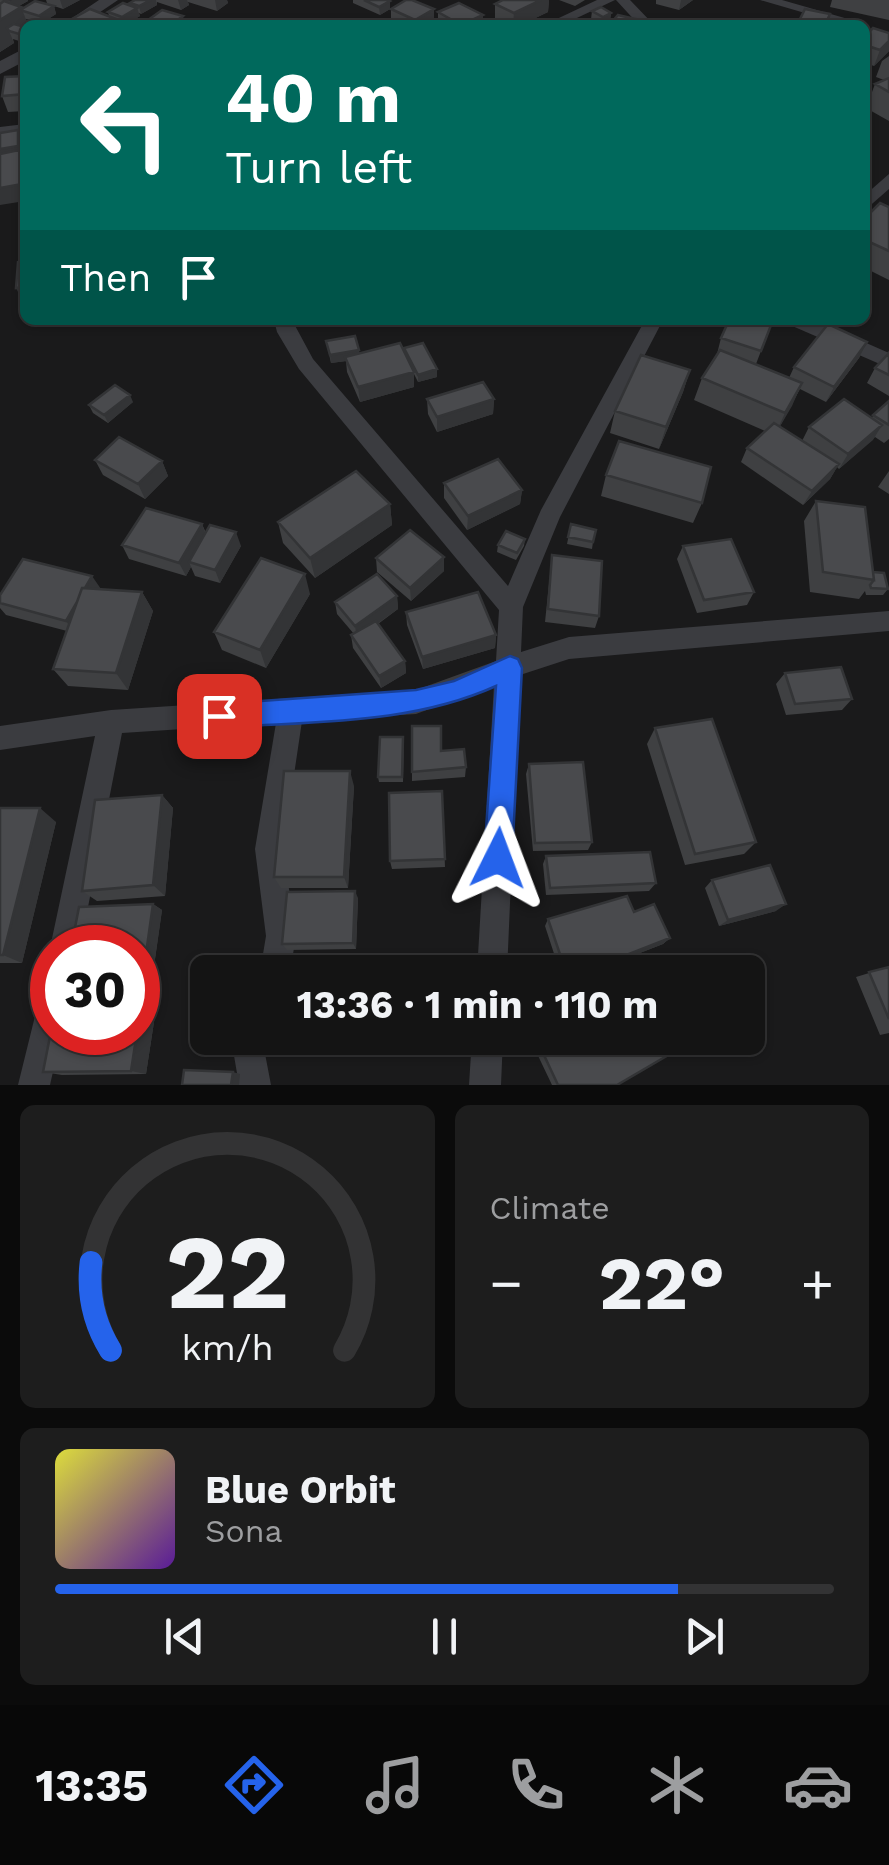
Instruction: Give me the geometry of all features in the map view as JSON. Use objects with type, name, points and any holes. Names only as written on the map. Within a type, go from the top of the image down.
[{"type":"street","points":[[78,20],[110,0]]},
{"type":"street","points":[[562,20],[608,0]]},
{"type":"street","points":[[624,0],[643,20]]},
{"type":"street","points":[[767,0],[842,20]]},
{"type":"street","points":[[870,199],[889,178]]},
{"type":"street","points":[[284,325],[306,364],[511,607]]},
{"type":"street","points":[[493,955],[511,607],[548,516],[651,325]]},
{"type":"street","points":[[808,325],[889,361]]},
{"type":"street","points":[[0,738],[111,722],[416,702],[457,692],[536,656],[569,648],[889,622]]},
{"type":"street","points":[[278,955],[282,936],[269,849],[291,712]]},
{"type":"street","points":[[70,925],[111,722]]},
{"type":"street","points":[[34,1085],[41,1055]]},
{"type":"street","points":[[250,1055],[255,1085]]},
{"type":"street","points":[[485,1085],[487,1055]]},
{"type":"building","points":[[151,0],[139,6],[130,3]]},
{"type":"building","points":[[364,0],[388,0],[390,1],[379,7]]},
{"type":"building","points":[[406,0],[434,9],[415,20],[391,9]]},
{"type":"building","points":[[503,0],[541,0],[514,13],[495,4]]},
{"type":"building","points":[[4,1],[21,7],[0,20],[0,4]]},
{"type":"building","points":[[35,1],[54,6],[39,16],[23,11]]},
{"type":"building","points":[[123,3],[137,8],[122,17],[108,12]]},
{"type":"building","points":[[459,3],[483,15],[472,20],[452,20],[438,12]]},
{"type":"building","points":[[601,7],[611,13],[603,17],[592,11]]},
{"type":"building","points":[[90,9],[116,19],[114,20],[70,20]]},
{"type":"building","points":[[805,9],[830,14],[827,20],[800,20]]},
{"type":"building","points":[[162,10],[183,16],[178,20],[148,20]]},
{"type":"building","points":[[618,15],[640,20],[614,20]]},
{"type":"building","points":[[20,26],[20,34],[9,31],[7,28]]},
{"type":"building","points":[[873,28],[889,33],[889,41],[880,50],[870,47]]},
{"type":"building","points":[[20,76],[20,94],[2,96],[5,77]]},
{"type":"building","points":[[889,78],[889,92],[875,84]]},
{"type":"building","points":[[18,130],[18,146],[0,149],[0,133]]},
{"type":"building","points":[[19,150],[20,184],[0,188],[0,154]]},
{"type":"building","points":[[880,203],[889,207],[889,251],[870,242],[870,213]]},
{"type":"building","points":[[18,262],[20,288],[16,288]]},
{"type":"building","points":[[727,325],[771,325],[761,351],[721,338]]},
{"type":"building","points":[[827,325],[867,342],[834,387],[794,367]]},
{"type":"building","points":[[355,336],[359,350],[330,355],[326,341]]},
{"type":"building","points":[[400,343],[414,372],[358,387],[345,357]]},
{"type":"building","points":[[423,343],[437,369],[418,375],[404,348]]},
{"type":"building","points":[[720,350],[802,383],[785,413],[702,378]]},
{"type":"building","points":[[889,353],[889,375],[875,368]]},
{"type":"building","points":[[641,355],[690,370],[666,427],[615,411]]},
{"type":"building","points":[[483,382],[494,399],[437,417],[427,399]]},
{"type":"building","points":[[115,385],[130,395],[104,415],[89,405]]},
{"type":"building","points":[[844,399],[882,425],[848,454],[809,427]]},
{"type":"building","points":[[889,401],[889,425],[873,415]]},
{"type":"building","points":[[774,423],[839,464],[812,491],[747,448]]},
{"type":"building","points":[[119,437],[162,461],[138,484],[95,460]]},
{"type":"building","points":[[619,441],[711,467],[702,503],[606,475]]},
{"type":"building","points":[[498,459],[522,490],[468,516],[444,483]]},
{"type":"building","points":[[356,471],[390,504],[310,558],[278,522]]},
{"type":"building","points":[[816,501],[865,507],[874,580],[823,572]]},
{"type":"building","points":[[146,508],[202,524],[179,563],[122,545]]},
{"type":"building","points":[[571,524],[596,530],[593,542],[568,537]]},
{"type":"building","points":[[210,525],[236,532],[215,570],[189,562]]},
{"type":"building","points":[[410,530],[444,557],[410,588],[376,558]]},
{"type":"building","points":[[506,531],[525,539],[517,553],[498,545]]},
{"type":"building","points":[[731,539],[754,592],[704,600],[683,546]]},
{"type":"building","points":[[552,555],[602,561],[599,616],[548,609]]},
{"type":"building","points":[[261,558],[305,574],[260,650],[214,632]]},
{"type":"building","points":[[23,559],[92,576],[66,621],[0,603],[0,595]]},
{"type":"building","points":[[873,572],[884,573],[888,589],[871,588]]},
{"type":"building","points":[[377,574],[397,596],[355,626],[335,602]]},
{"type":"building","points":[[82,588],[142,592],[116,673],[53,669]]},
{"type":"building","points":[[478,592],[496,635],[422,657],[406,612]]},
{"type":"building","points":[[376,621],[405,661],[379,676],[351,635]]},
{"type":"building","points":[[841,667],[852,699],[795,704],[785,673]]},
{"type":"building","points":[[712,719],[756,842],[695,854],[655,728]]},
{"type":"building","points":[[412,726],[441,726],[441,751],[464,749],[466,767],[412,772]]},
{"type":"building","points":[[380,737],[403,737],[402,777],[378,777]]},
{"type":"building","points":[[583,762],[592,842],[535,843],[529,764]]},
{"type":"building","points":[[284,771],[350,771],[344,877],[274,877]]},
{"type":"building","points":[[442,791],[445,859],[390,861],[389,793]]},
{"type":"building","points":[[162,795],[153,885],[82,891],[95,800]]},
{"type":"building","points":[[0,808],[40,808],[3,955],[0,955]]},
{"type":"building","points":[[650,852],[656,883],[550,888],[546,856]]},
{"type":"building","points":[[770,865],[786,904],[728,920],[712,880]]},
{"type":"building","points":[[355,891],[353,943],[282,944],[287,892]]},
{"type":"building","points":[[627,896],[634,912],[654,904],[670,938],[626,955],[560,955],[548,919]]},
{"type":"building","points":[[153,904],[150,925],[75,925],[79,907]]},
{"type":"building","points":[[889,967],[889,1019],[869,972]]},
{"type":"building","points":[[46,1055],[133,1055],[131,1071],[43,1072]]},
{"type":"building","points":[[544,1055],[668,1055],[617,1085],[558,1085]]},
{"type":"building","points":[[184,1070],[233,1072],[231,1085],[182,1085]]},
{"type":"route","points":[[219,716],[416,702],[457,692],[510,668],[498,858]]}]
